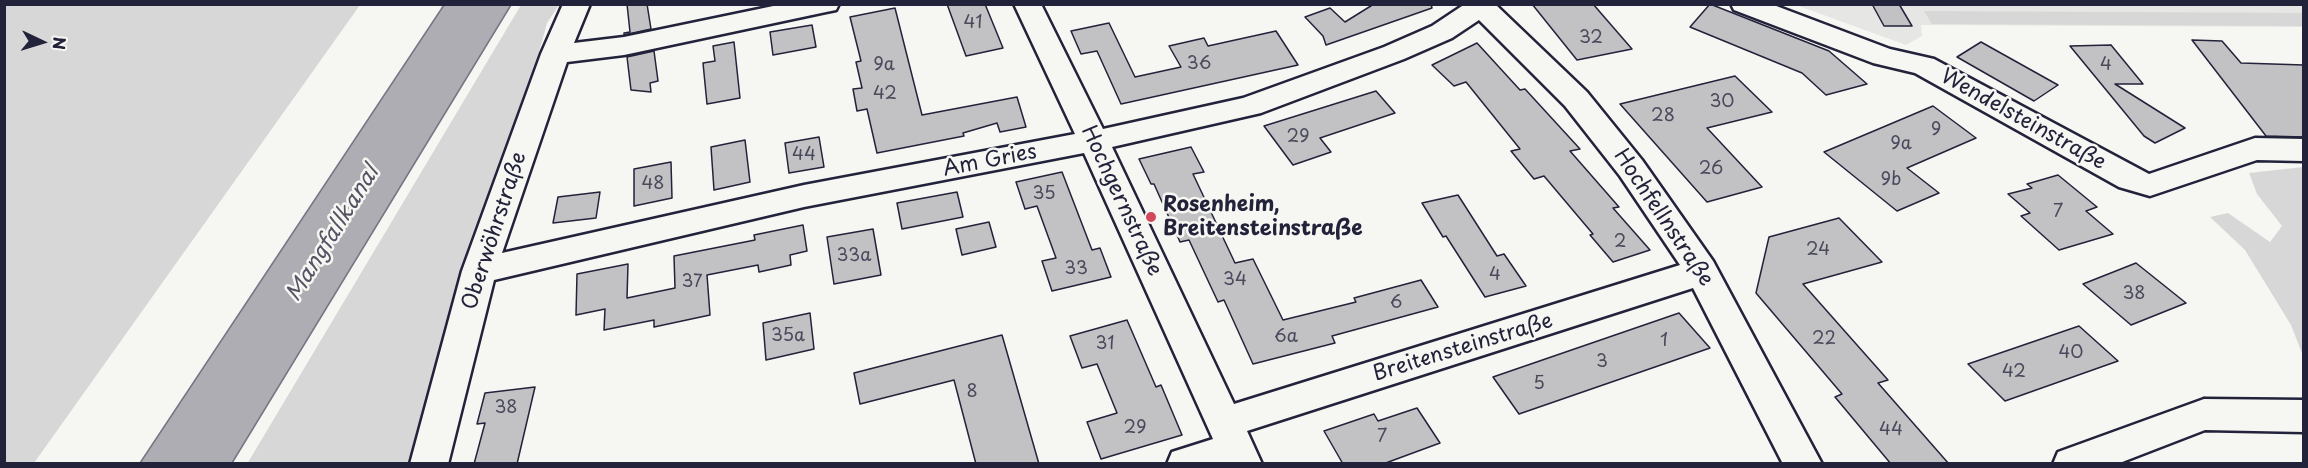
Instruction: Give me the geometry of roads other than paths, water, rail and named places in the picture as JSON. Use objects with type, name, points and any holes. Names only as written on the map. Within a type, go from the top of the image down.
[{"type":"street","name":"Oberwöhrstraße","points":[[429,464],[479,271],[555,54],[577,4]]},
{"type":"street","points":[[555,54],[624,46],[826,4]]},
{"type":"street","name":"Hochgernstraße","points":[[1027,4],[1094,141],[1234,445]]},
{"type":"street","name":"Wendelsteinstraße","points":[[1744,4],[1883,57],[1924,66],[2130,179],[2150,185],[2255,149],[2304,150]]},
{"type":"street","name":"Am Gries","points":[[479,271],[804,196],[1094,141],[1250,106],[1314,84],[1432,36],[1482,6]]},
{"type":"street","name":"Hochfellnstraße","points":[[1482,6],[1576,99],[1631,168],[1701,270],[1803,464]]},
{"type":"street","name":"Breitensteinstraße","points":[[1186,464],[1701,270]]},
{"type":"street","points":[[2072,464],[2204,414],[2304,416]]},
{"type":"water","name":"Mangfallkanal","points":[[444,5],[511,5],[232,463],[140,463]]},
{"type":"place","name":"Rosenheim, Breitensteinstraße","points":[[1151,217]]}]
